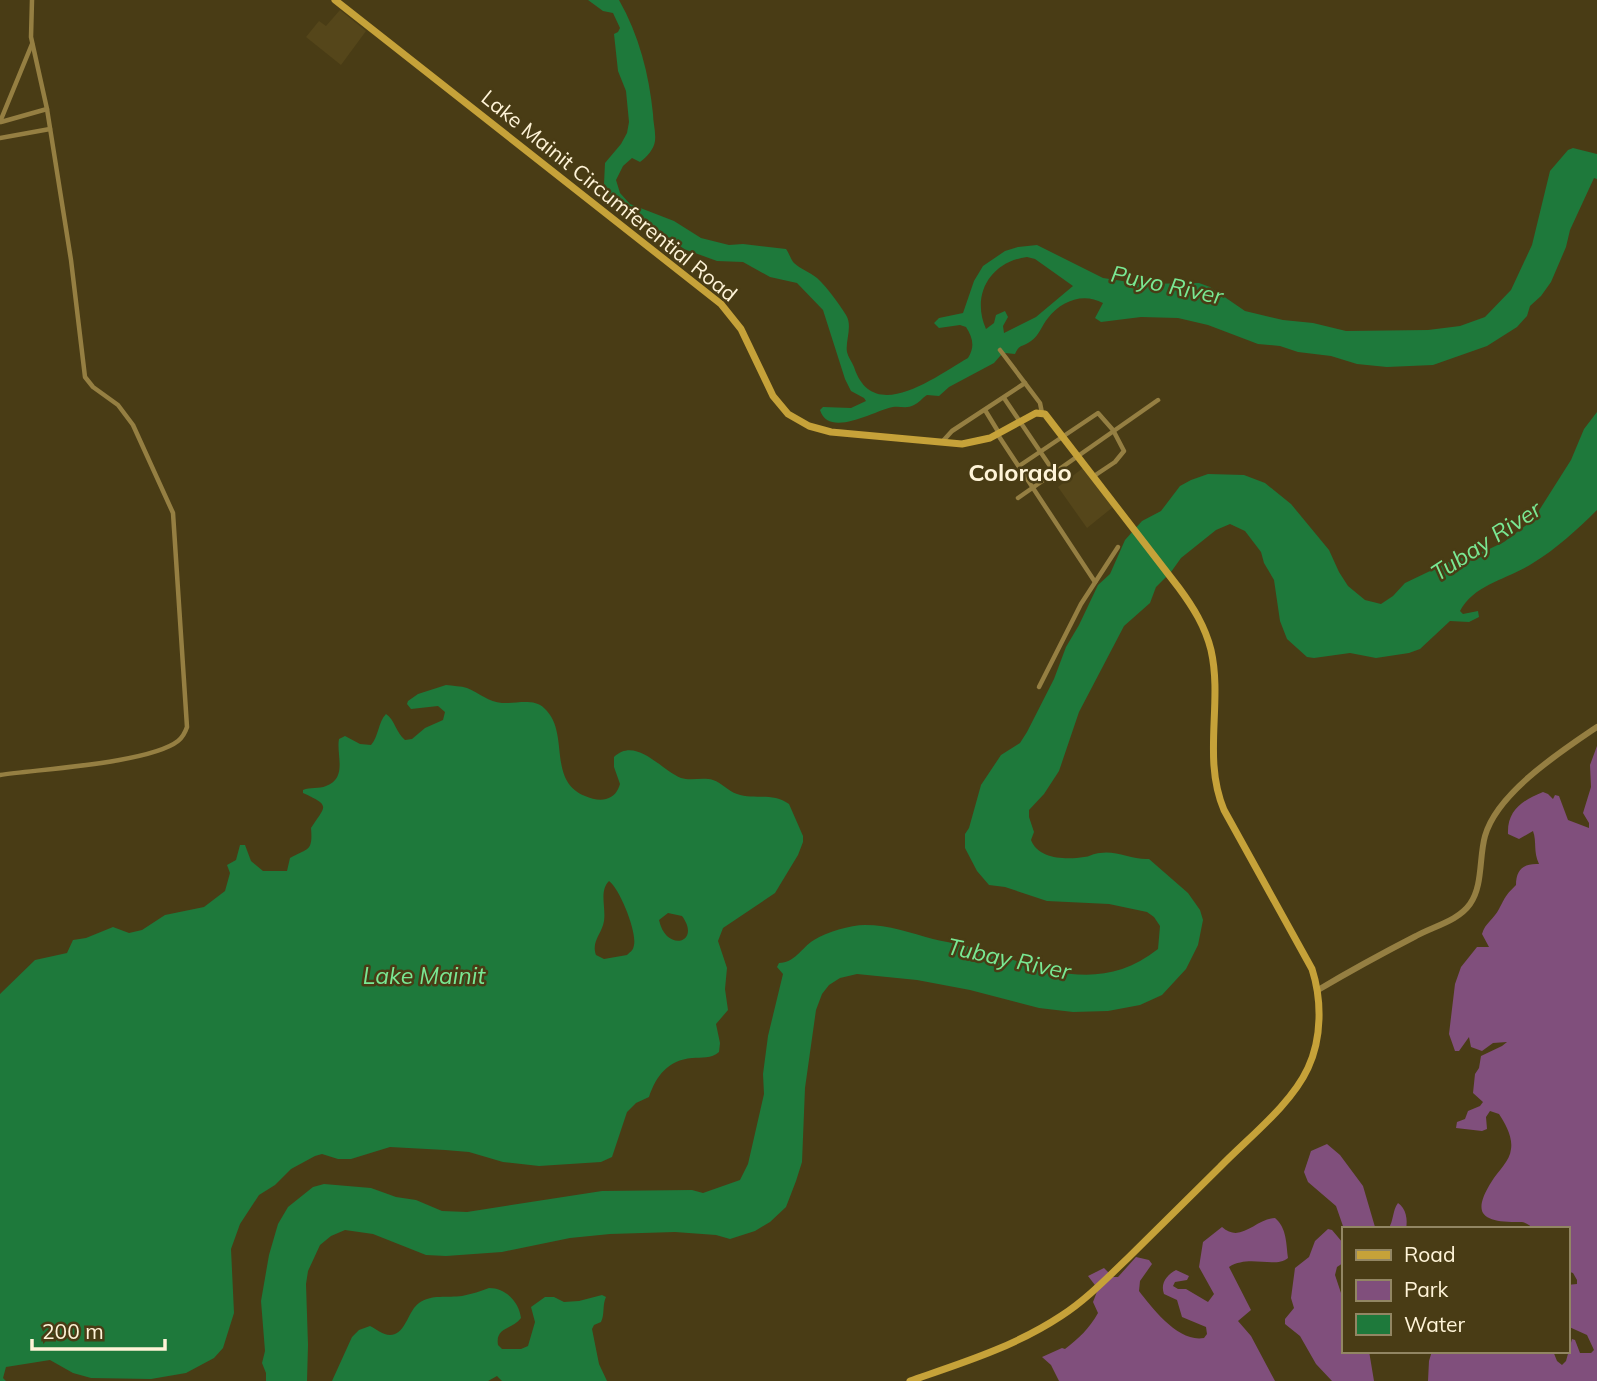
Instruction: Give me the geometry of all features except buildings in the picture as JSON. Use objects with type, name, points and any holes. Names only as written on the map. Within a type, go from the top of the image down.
[{"type":"main road","name":"Lake Mainit Circumferential Road","points":[[335,0],[720,304],[741,329],[768,389],[782,408],[794,418],[809,426],[831,432],[962,444],[982,441],[1032,415],[1042,413]]},
{"type":"main road","points":[[909,1381],[1012,1344],[1062,1315],[1094,1290],[1302,1081],[1316,1043],[1320,1014],[1318,990],[1307,960],[1216,791],[1212,766],[1213,661],[1202,624],[1133,526],[1042,413]]},
{"type":"street","points":[[0,775],[128,758],[176,742],[184,735],[187,727],[173,513],[133,425],[118,405],[93,387],[86,376],[47,109],[32,43],[32,0]]},
{"type":"street","points":[[0,122],[32,43]]},
{"type":"street","points":[[0,122],[47,109]]},
{"type":"street","points":[[0,138],[50,129]]},
{"type":"street","points":[[1000,350],[1040,403],[1042,413]]},
{"type":"street","points":[[942,443],[952,431],[1025,383]]},
{"type":"street","points":[[1004,398],[1054,472]]},
{"type":"street","points":[[1017,498],[1158,400]]},
{"type":"street","points":[[985,410],[1095,582]]},
{"type":"street","points":[[1019,466],[1098,413],[1113,430],[1123,448],[1123,454],[1094,476]]},
{"type":"street","points":[[1039,687],[1095,582],[1118,547]]},
{"type":"street","points":[[1318,990],[1465,909],[1473,899],[1484,839],[1495,812],[1524,783],[1597,727]]},
{"type":"shaded area","points":[[340,10],[366,31],[341,65],[306,37],[319,21],[326,26]]},
{"type":"shaded area","points":[[1083,468],[1113,507],[1087,528],[1058,487]]},
{"type":"green space","points":[[1597,746],[1597,1381],[1428,1381],[1431,1353],[1554,1353],[1562,1365],[1566,1361],[1572,1339],[1575,1340],[1580,1353],[1591,1353],[1594,1350],[1587,1335],[1569,1327],[1569,1285],[1577,1284],[1577,1280],[1569,1272],[1569,1227],[1532,1227],[1522,1222],[1498,1221],[1490,1219],[1482,1210],[1485,1193],[1510,1153],[1510,1135],[1499,1114],[1490,1111],[1486,1117],[1487,1129],[1482,1131],[1456,1128],[1457,1122],[1465,1119],[1468,1111],[1483,1102],[1473,1093],[1481,1056],[1507,1042],[1493,1043],[1482,1051],[1471,1047],[1469,1037],[1459,1051],[1455,1051],[1449,1034],[1455,984],[1461,967],[1477,947],[1489,947],[1482,934],[1483,930],[1516,885],[1519,872],[1525,866],[1539,864],[1533,831],[1519,839],[1508,834],[1513,812],[1523,802],[1543,792],[1553,799],[1555,795],[1559,796],[1568,820],[1589,828],[1583,813],[1591,787],[1590,765]]},
{"type":"green space","points":[[1327,1144],[1340,1155],[1363,1186],[1375,1227],[1343,1227],[1336,1206],[1308,1182],[1304,1172],[1311,1151]]},
{"type":"green space","points":[[1398,1203],[1403,1208],[1406,1227],[1389,1227]]},
{"type":"green space","points":[[1275,1218],[1284,1231],[1288,1258],[1276,1262],[1237,1263],[1229,1267],[1251,1310],[1238,1321],[1251,1336],[1275,1381],[1059,1381],[1051,1365],[1042,1357],[1065,1349],[1083,1333],[1098,1313],[1093,1302],[1098,1289],[1088,1276],[1104,1268],[1113,1277],[1118,1277],[1136,1257],[1149,1260],[1152,1264],[1140,1281],[1139,1291],[1151,1306],[1176,1330],[1195,1338],[1204,1338],[1207,1334],[1206,1327],[1182,1317],[1177,1300],[1164,1294],[1165,1280],[1176,1270],[1189,1276],[1187,1280],[1175,1282],[1173,1286],[1186,1289],[1208,1302],[1214,1294],[1199,1267],[1203,1242],[1222,1227],[1229,1232],[1242,1232]]},
{"type":"green space","points":[[1328,1229],[1342,1242],[1342,1264],[1337,1267],[1335,1275],[1342,1296],[1342,1353],[1369,1353],[1374,1381],[1332,1381],[1316,1364],[1300,1336],[1285,1324],[1285,1319],[1294,1308],[1291,1298],[1295,1268],[1309,1257],[1315,1241]]},
{"type":"water","name":"Puyo River","points":[[588,0],[619,0],[632,27],[646,70],[655,131],[654,144],[648,155],[640,162],[632,158],[623,166],[616,180],[620,193],[630,204],[674,221],[701,238],[729,245],[786,249],[794,263],[825,286],[846,315],[849,324],[848,354],[863,384],[875,393],[890,395],[906,391],[968,358],[972,342],[966,327],[960,325],[939,328],[934,323],[939,318],[963,313],[974,281],[983,266],[1005,251],[1018,247],[1037,245],[1103,278],[1142,284],[1199,283],[1210,287],[1245,311],[1283,320],[1313,323],[1346,331],[1428,330],[1460,326],[1485,317],[1511,290],[1532,245],[1550,171],[1568,150],[1573,148],[1597,154],[1597,179],[1594,178],[1570,230],[1551,282],[1530,306],[1527,316],[1517,327],[1487,346],[1433,365],[1387,367],[1357,364],[1331,356],[1258,344],[1208,325],[1178,318],[1141,317],[1101,322],[1095,318],[1103,303],[1080,298],[1053,312],[1036,336],[1015,354],[1001,355],[994,363],[949,387],[939,396],[927,395],[911,406],[893,407],[842,423],[833,422],[825,418],[820,410],[823,407],[851,408],[866,401],[851,391],[845,379],[823,310],[797,283],[770,277],[743,262],[717,261],[684,249],[630,218],[611,200],[604,184],[605,163],[621,144],[629,122],[626,91],[618,71],[614,34],[620,28],[613,13],[603,11]],"holes":[[[1027,257],[1035,259],[1073,286],[1036,317],[1004,333],[1003,326],[1008,317],[1005,311],[996,315],[994,323],[986,329],[981,304],[987,282],[994,273],[1014,260]]]},
{"type":"water","name":"Tubay River","points":[[1597,412],[1597,510],[1542,558],[1474,594],[1460,611],[1463,614],[1478,611],[1479,617],[1469,622],[1450,621],[1420,649],[1376,658],[1350,653],[1307,657],[1287,639],[1280,621],[1274,580],[1261,552],[1245,531],[1230,524],[1216,530],[1181,558],[1156,587],[1150,603],[1124,626],[1079,712],[1059,771],[1044,794],[1029,810],[1034,832],[1031,840],[1040,851],[1053,857],[1077,858],[1106,852],[1149,859],[1188,893],[1200,910],[1203,920],[1198,945],[1186,969],[1162,995],[1140,1005],[1108,1011],[1073,1012],[1039,1008],[970,990],[917,980],[857,974],[840,978],[822,994],[816,1010],[805,1088],[802,1162],[786,1207],[770,1222],[755,1231],[730,1239],[716,1235],[675,1232],[610,1234],[570,1238],[502,1252],[446,1256],[426,1255],[373,1234],[345,1230],[320,1245],[308,1271],[307,1381],[266,1381],[262,1363],[265,1351],[261,1301],[269,1255],[278,1224],[288,1207],[313,1187],[324,1184],[371,1188],[396,1197],[416,1200],[442,1211],[467,1212],[602,1191],[692,1190],[703,1193],[740,1180],[748,1164],[764,1094],[763,1074],[768,1036],[783,974],[777,967],[779,963],[794,958],[819,937],[853,926],[883,926],[972,947],[1052,971],[1073,974],[1115,971],[1137,963],[1158,949],[1160,926],[1147,912],[1109,904],[1047,901],[1005,887],[989,885],[977,871],[965,848],[965,834],[981,785],[1001,755],[1020,743],[1027,732],[1054,679],[1066,647],[1098,585],[1110,574],[1125,540],[1142,521],[1161,511],[1180,486],[1208,474],[1244,475],[1265,483],[1291,504],[1329,550],[1348,586],[1365,600],[1381,604],[1405,583],[1451,561],[1504,542],[1533,520],[1571,460],[1584,429]]},
{"type":"water","name":"Lake Mainit","points":[[446,685],[467,688],[497,702],[530,702],[540,705],[552,718],[566,779],[573,789],[590,798],[604,800],[615,793],[620,784],[614,767],[614,757],[631,750],[640,752],[681,778],[713,780],[737,794],[777,798],[789,804],[803,836],[798,855],[775,893],[723,928],[718,941],[727,968],[725,989],[728,1010],[716,1024],[719,1052],[710,1057],[684,1059],[664,1070],[649,1097],[636,1103],[627,1112],[612,1157],[601,1162],[539,1166],[503,1162],[469,1152],[390,1147],[351,1159],[338,1159],[322,1154],[315,1156],[291,1169],[275,1185],[259,1195],[240,1224],[231,1249],[234,1313],[223,1348],[214,1358],[186,1373],[151,1379],[91,1378],[73,1373],[50,1360],[6,1367],[3,1378],[6,1381],[0,1381],[0,994],[35,960],[67,953],[73,940],[86,938],[113,927],[129,933],[142,930],[165,915],[204,907],[225,891],[230,873],[227,865],[236,860],[240,845],[245,845],[251,861],[263,871],[287,871],[290,858],[310,845],[311,828],[323,807],[303,793],[303,790],[326,786],[337,778],[340,765],[339,739],[345,736],[360,744],[371,745],[386,714],[405,740],[412,739],[425,728],[443,720],[445,712],[438,706],[411,709],[408,701],[418,694]],"holes":[[[609,881],[627,911],[634,945],[627,955],[604,959],[596,955],[595,946],[603,926],[604,894]],[[668,913],[682,916],[687,925],[688,933],[685,938],[675,940],[668,937],[663,930],[659,920]]]},
{"type":"water","points":[[489,1288],[506,1293],[520,1312],[521,1318],[499,1335],[498,1345],[502,1349],[521,1349],[528,1346],[535,1322],[531,1307],[545,1297],[554,1297],[564,1302],[602,1295],[606,1297],[601,1322],[592,1329],[599,1364],[607,1381],[502,1381],[497,1376],[488,1381],[332,1381],[352,1337],[359,1330],[370,1326],[392,1335],[399,1332],[416,1306],[424,1300],[462,1296]]},
{"type":"district","name":"Colorado","points":[[1020,473]]}]
